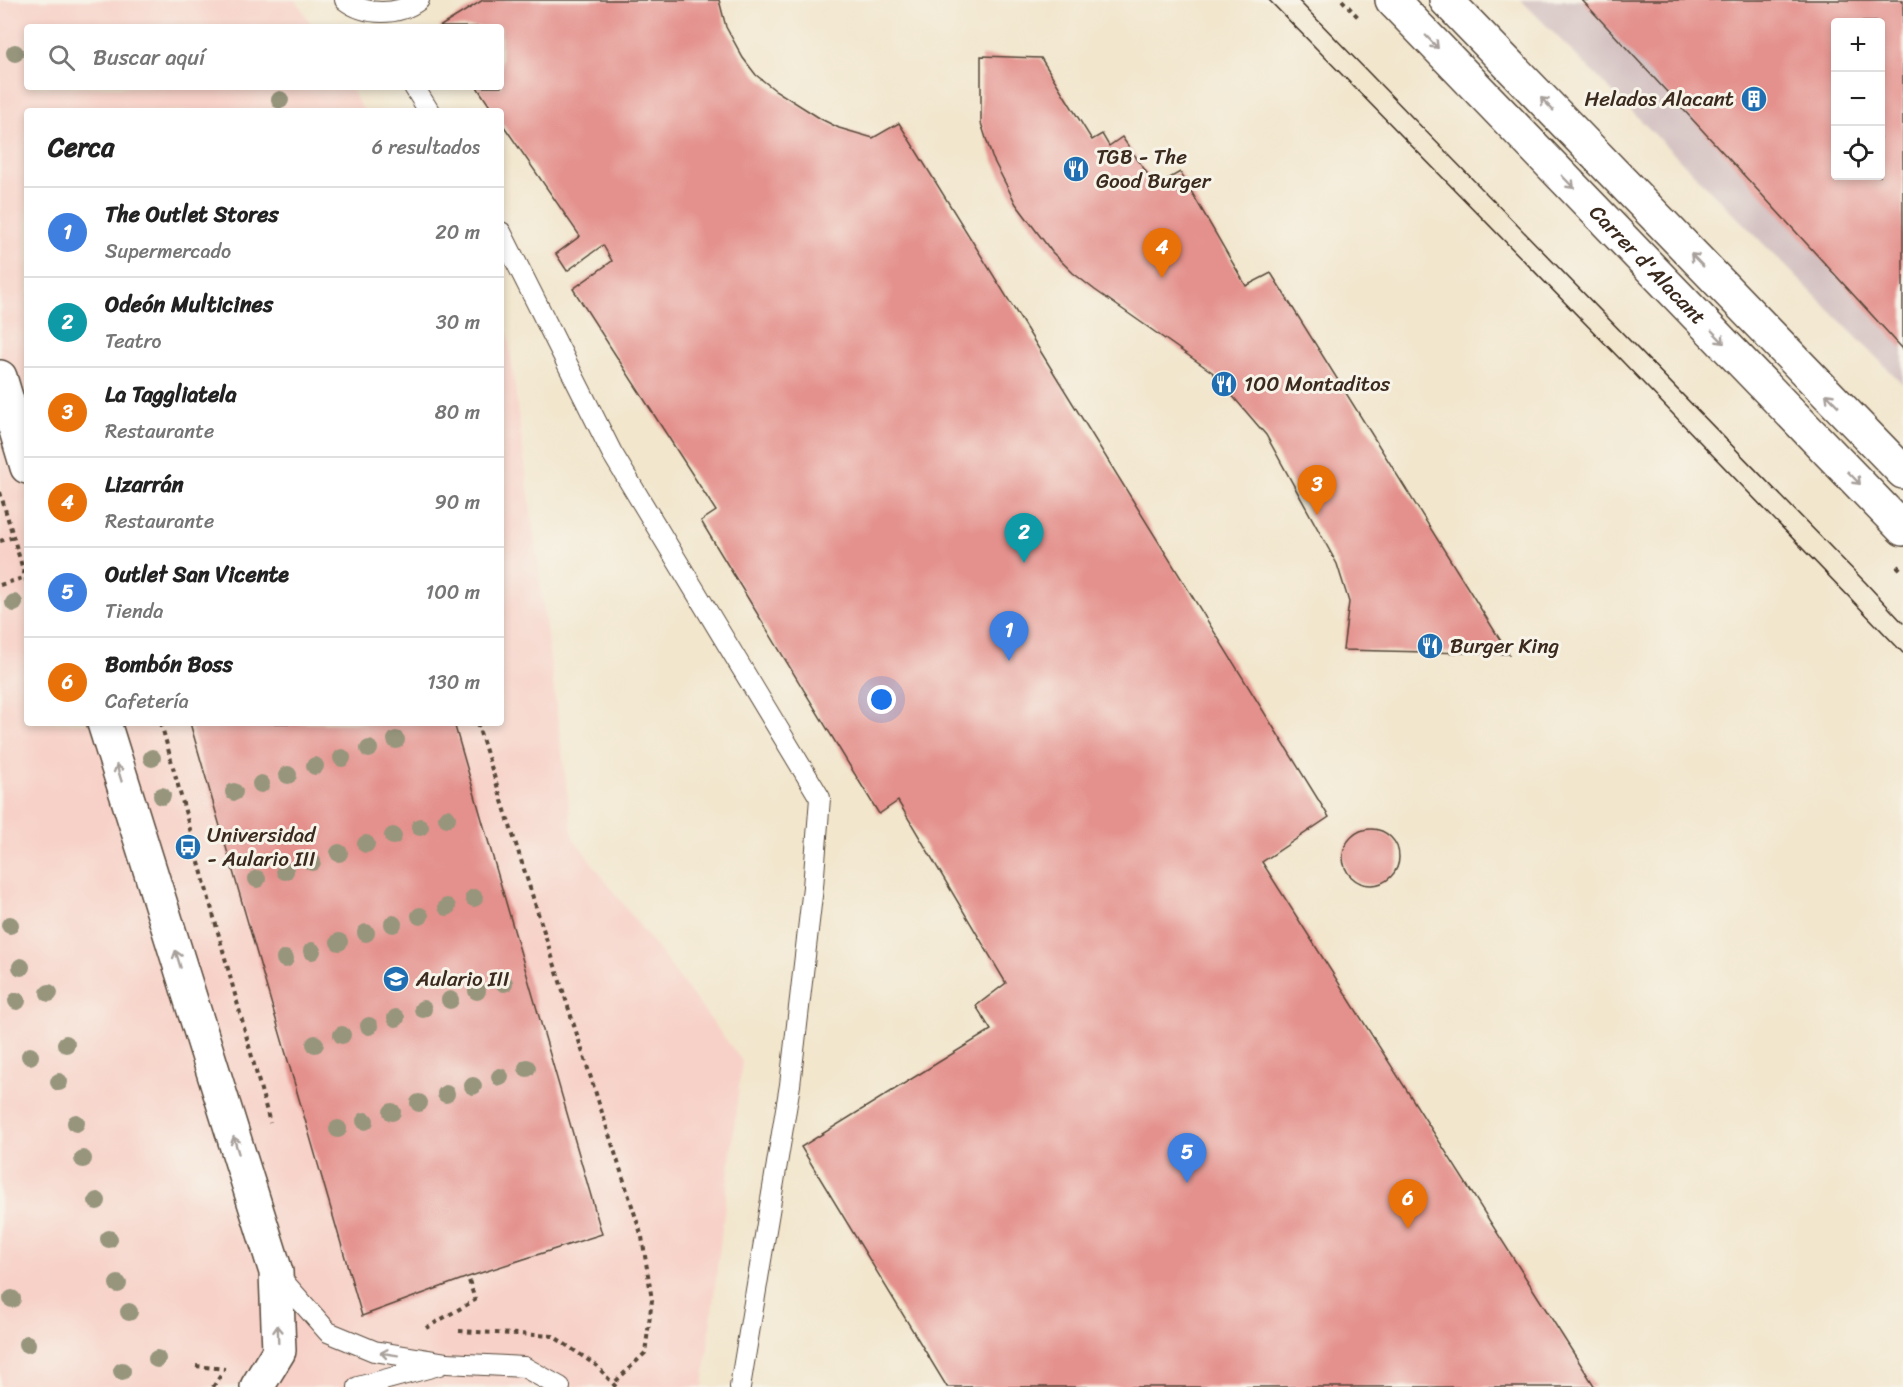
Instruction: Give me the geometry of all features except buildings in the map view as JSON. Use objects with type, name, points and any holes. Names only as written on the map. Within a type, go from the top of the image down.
[{"type":"main road","name":"Carrer d'Alacant","points":[[1392,0],[1903,529]]},
{"type":"main road","name":"Carrer d'Alacant","points":[[1446,0],[1903,472]]},
{"type":"main road","points":[[0,377],[24,457]]},
{"type":"main road","points":[[105,726],[276,1272],[279,1351],[257,1387]]},
{"type":"lane","points":[[345,0],[352,6],[374,12],[388,19],[396,11],[419,0]]},
{"type":"lane","points":[[416,90],[427,108]]},
{"type":"lane","points":[[504,238],[612,453],[820,798],[813,887],[790,1085],[741,1387]]},
{"type":"lane","points":[[276,1272],[328,1332],[374,1351],[447,1363],[524,1367],[560,1387]]},
{"type":"lane","points":[[358,1387],[447,1363]]},
{"type":"path","points":[[0,491],[24,570]]},
{"type":"path","points":[[0,541],[14,537]]},
{"type":"path","points":[[0,585],[24,578]]},
{"type":"path","points":[[162,726],[271,1124]]},
{"type":"path","points":[[478,726],[642,1238],[652,1300],[645,1353],[614,1383]]},
{"type":"path","points":[[422,1330],[475,1300],[468,1277]]},
{"type":"path","points":[[213,1387],[230,1360]]},
{"type":"path","points":[[196,1366],[225,1369]]},
{"type":"shaded area","points":[[0,0],[296,0],[311,24],[24,24],[24,90],[351,90],[362,108],[24,108],[24,726],[504,726],[504,328],[508,334],[573,838],[742,1061],[703,1387],[0,1387]]},
{"type":"shaded area","name":"Helados Alacant","points":[[1521,0],[1903,0],[1903,384]]},
{"type":"tram line","points":[[1269,0],[1903,653]]},
{"type":"tram line","points":[[1298,0],[1903,623]]},
{"type":"place","name":"Helados Alacant","points":[[1754,99]]},
{"type":"place","name":"TGB - The Good Burger","points":[[1076,169]]},
{"type":"place","name":"Lizarrán","points":[[1162,278]]},
{"type":"place","name":"100 Montaditos","points":[[1224,384]]},
{"type":"place","name":"La Taggliatela","points":[[1317,515]]},
{"type":"place","name":"Odeón Multicines","points":[[1024,563]]},
{"type":"place","name":"Burger King","points":[[1430,646]]},
{"type":"place","name":"The Outlet Stores","points":[[1009,661]]},
{"type":"place","name":"Universidad - Aulario III","points":[[188,847]]},
{"type":"place","name":"Aulario III","points":[[396,979]]},
{"type":"place","name":"Outlet San Vicente","points":[[1187,1183]]},
{"type":"place","name":"Bombón Boss","points":[[1408,1229]]}]
